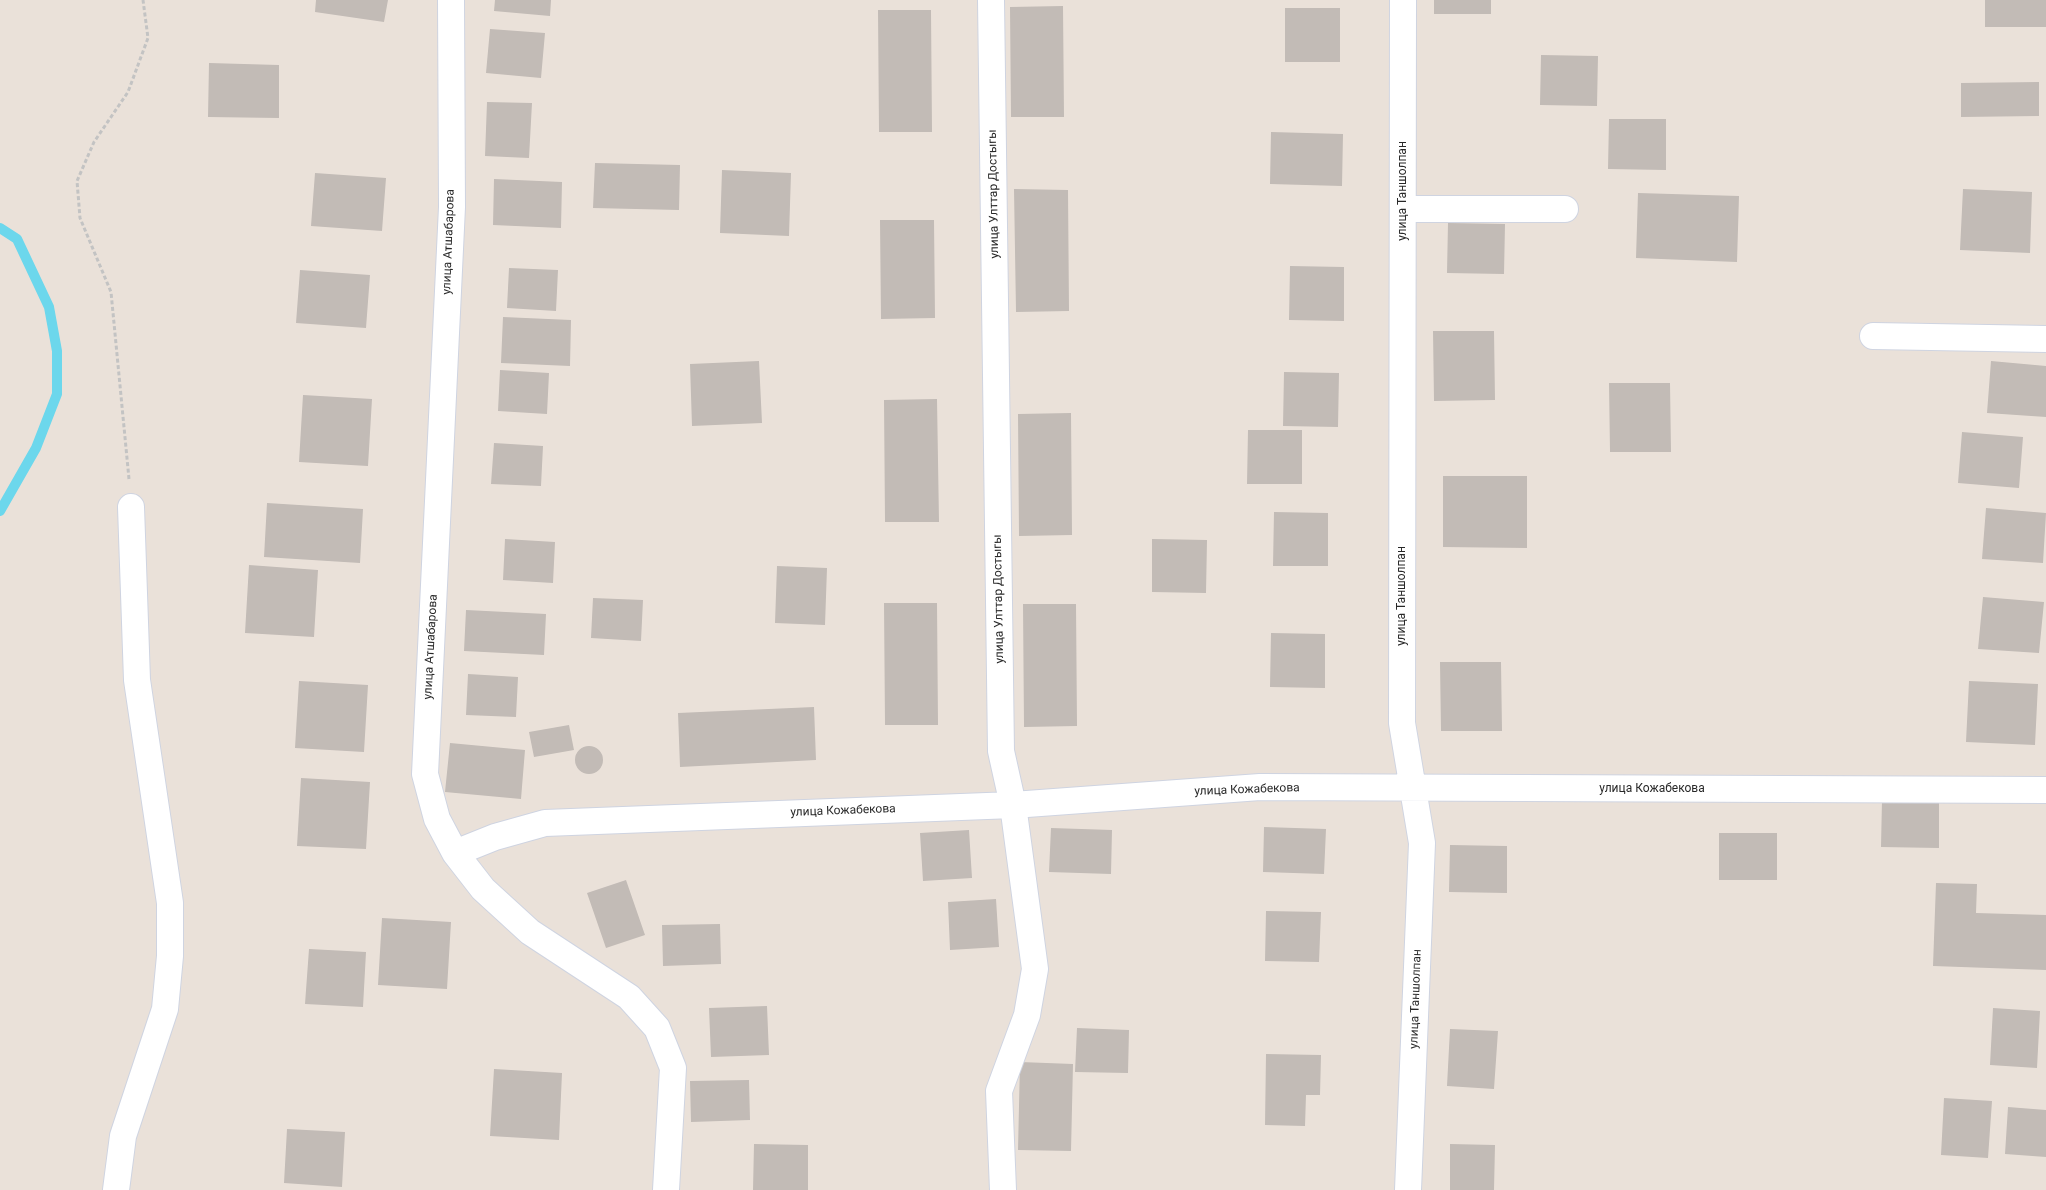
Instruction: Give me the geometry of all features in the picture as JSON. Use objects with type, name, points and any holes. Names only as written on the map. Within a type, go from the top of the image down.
[{"type":"street","name":"улица Атшабарова","points":[[451,0],[452,207],[425,774],[437,819],[455,853],[483,889],[530,932],[629,996],[657,1028],[673,1068],[666,1190]]},
{"type":"street","name":"улица Улттар Достыгы","points":[[991,0],[1001,751],[1013,805],[1036,969],[1027,1015],[999,1091],[1003,1190]]},
{"type":"street","name":"улица Таншолпан","points":[[1403,0],[1402,723],[1422,843],[1408,1190]]},
{"type":"street","points":[[1403,209],[1565,209]]},
{"type":"street","points":[[1873,336],[2046,339]]},
{"type":"street","points":[[116,1190],[123,1136],[165,1009],[170,956],[170,903],[137,680],[131,507]]},
{"type":"street","name":"улица Кожабекова","points":[[455,853],[496,837],[545,823],[1013,805],[1260,787],[2046,790]]},
{"type":"path","points":[[131,507],[111,292],[80,218],[77,181],[94,142],[128,92],[148,38],[143,0]]},
{"type":"building","points":[[316,0],[388,0],[384,22],[315,12]]},
{"type":"building","points":[[495,0],[551,0],[550,16],[494,11]]},
{"type":"building","points":[[1434,0],[1491,0],[1491,14],[1434,14]]},
{"type":"building","points":[[1985,0],[2046,0],[2046,27],[1985,27]]},
{"type":"building","points":[[1063,6],[1064,117],[1011,117],[1010,7]]},
{"type":"building","points":[[1285,8],[1340,8],[1340,62],[1285,62]]},
{"type":"building","points":[[878,10],[931,10],[932,132],[879,132]]},
{"type":"building","points":[[490,29],[545,33],[541,78],[486,73]]},
{"type":"building","points":[[1541,55],[1598,56],[1597,106],[1540,105]]},
{"type":"building","points":[[209,63],[279,65],[279,118],[208,117]]},
{"type":"building","points":[[2039,82],[2039,116],[1961,117],[1961,83]]},
{"type":"building","points":[[487,102],[532,103],[529,158],[485,156]]},
{"type":"building","points":[[1609,119],[1666,119],[1666,170],[1608,169]]},
{"type":"building","points":[[1271,132],[1343,134],[1342,186],[1270,184]]},
{"type":"building","points":[[595,163],[680,165],[679,210],[593,208]]},
{"type":"building","points":[[722,170],[791,173],[789,236],[720,233]]},
{"type":"building","points":[[315,173],[386,178],[382,231],[311,226]]},
{"type":"building","points":[[494,179],[562,182],[561,228],[493,225]]},
{"type":"building","points":[[1014,189],[1068,190],[1069,311],[1016,312]]},
{"type":"building","points":[[1963,189],[2032,192],[2030,253],[1960,250]]},
{"type":"building","points":[[1638,193],[1739,196],[1737,262],[1636,258]]},
{"type":"building","points":[[880,220],[934,220],[935,318],[881,319]]},
{"type":"building","points":[[1448,223],[1505,224],[1504,274],[1447,273]]},
{"type":"building","points":[[1290,266],[1344,267],[1344,321],[1289,320]]},
{"type":"building","points":[[509,268],[558,270],[556,311],[507,308]]},
{"type":"building","points":[[300,270],[370,275],[366,328],[296,323]]},
{"type":"building","points":[[503,317],[571,320],[570,366],[501,363]]},
{"type":"building","points":[[1433,331],[1494,331],[1495,400],[1434,401]]},
{"type":"building","points":[[759,361],[762,423],[692,426],[690,364]]},
{"type":"building","points":[[1991,361],[2046,366],[2046,417],[1987,413]]},
{"type":"building","points":[[500,370],[549,373],[547,414],[498,411]]},
{"type":"building","points":[[1284,372],[1339,373],[1338,427],[1283,426]]},
{"type":"building","points":[[1609,383],[1670,383],[1671,452],[1610,452]]},
{"type":"building","points":[[303,395],[372,399],[368,466],[299,462]]},
{"type":"building","points":[[937,399],[939,522],[885,522],[884,400]]},
{"type":"building","points":[[1071,413],[1072,535],[1019,536],[1018,414]]},
{"type":"building","points":[[1248,430],[1302,430],[1302,484],[1247,484]]},
{"type":"building","points":[[1962,432],[2023,437],[2019,488],[1958,483]]},
{"type":"building","points":[[494,443],[543,446],[541,486],[491,484]]},
{"type":"building","points":[[1443,476],[1527,476],[1527,548],[1443,547]]},
{"type":"building","points":[[267,503],[363,509],[360,563],[264,557]]},
{"type":"building","points":[[1986,508],[2046,513],[2043,563],[1982,559]]},
{"type":"building","points":[[1274,512],[1328,513],[1328,566],[1273,566]]},
{"type":"building","points":[[505,539],[555,542],[553,583],[503,580]]},
{"type":"building","points":[[1152,539],[1207,540],[1206,593],[1152,592]]},
{"type":"building","points":[[249,565],[318,570],[314,637],[245,633]]},
{"type":"building","points":[[777,566],[827,568],[825,625],[775,623]]},
{"type":"building","points":[[1983,597],[2044,602],[2039,653],[1978,649]]},
{"type":"building","points":[[593,598],[643,600],[641,641],[591,638]]},
{"type":"building","points":[[884,603],[937,603],[938,725],[885,725]]},
{"type":"building","points":[[1023,604],[1076,604],[1077,726],[1024,727]]},
{"type":"building","points":[[466,610],[546,614],[544,655],[464,651]]},
{"type":"building","points":[[1271,633],[1325,634],[1325,688],[1270,687]]},
{"type":"building","points":[[1440,662],[1501,662],[1502,731],[1441,731]]},
{"type":"building","points":[[468,674],[518,677],[516,717],[466,715]]},
{"type":"building","points":[[299,681],[368,685],[364,752],[295,748]]},
{"type":"building","points":[[1969,681],[2038,684],[2035,745],[1966,742]]},
{"type":"building","points":[[814,707],[816,760],[680,767],[678,713]]},
{"type":"building","points":[[569,725],[574,750],[534,757],[529,732]]},
{"type":"building","points":[[450,743],[525,750],[521,799],[445,792]]},
{"type":"building","points":[[589,746],[599,750],[603,760],[599,770],[589,774],[579,770],[575,760],[579,750]]},
{"type":"building","points":[[301,778],[370,782],[366,849],[297,846]]},
{"type":"building","points":[[1882,800],[1939,801],[1939,848],[1881,847]]},
{"type":"building","points":[[1264,827],[1326,829],[1324,874],[1263,872]]},
{"type":"building","points":[[1051,828],[1112,830],[1111,874],[1049,872]]},
{"type":"building","points":[[969,830],[972,878],[923,881],[920,833]]},
{"type":"building","points":[[1719,833],[1777,833],[1777,880],[1719,880]]},
{"type":"building","points":[[1450,845],[1507,846],[1507,893],[1449,892]]},
{"type":"building","points":[[626,880],[645,935],[606,948],[587,893]]},
{"type":"building","points":[[1936,883],[1977,884],[1976,913],[2046,915],[2046,970],[1933,966]]},
{"type":"building","points":[[996,899],[999,947],[950,950],[948,902]]},
{"type":"building","points":[[1266,911],[1321,912],[1319,962],[1265,961]]},
{"type":"building","points":[[382,918],[451,922],[447,989],[378,985]]},
{"type":"building","points":[[720,924],[721,964],[663,966],[662,925]]},
{"type":"building","points":[[309,949],[366,952],[363,1007],[305,1004]]},
{"type":"building","points":[[767,1006],[769,1055],[711,1057],[709,1008]]},
{"type":"building","points":[[1993,1008],[2040,1011],[2037,1068],[1990,1065]]},
{"type":"building","points":[[1077,1028],[1129,1030],[1128,1073],[1075,1072]]},
{"type":"building","points":[[1450,1029],[1498,1031],[1494,1089],[1447,1086]]},
{"type":"building","points":[[1266,1054],[1321,1055],[1320,1095],[1306,1095],[1305,1126],[1265,1125]]},
{"type":"building","points":[[1020,1062],[1073,1064],[1071,1151],[1018,1150]]},
{"type":"building","points":[[494,1069],[562,1073],[559,1140],[490,1136]]},
{"type":"building","points":[[749,1080],[750,1120],[691,1122],[690,1081]]},
{"type":"building","points":[[1944,1098],[1992,1101],[1988,1158],[1941,1155]]},
{"type":"building","points":[[2008,1107],[2046,1110],[2046,1157],[2005,1154]]},
{"type":"building","points":[[287,1129],[345,1132],[342,1187],[284,1183]]},
{"type":"building","points":[[754,1144],[808,1145],[808,1190],[753,1190]]},
{"type":"building","points":[[1450,1144],[1495,1145],[1494,1190],[1450,1190]]},
{"type":"waterway","points":[[0,228],[17,239],[49,307],[57,351],[57,394],[36,448],[0,511]]}]
